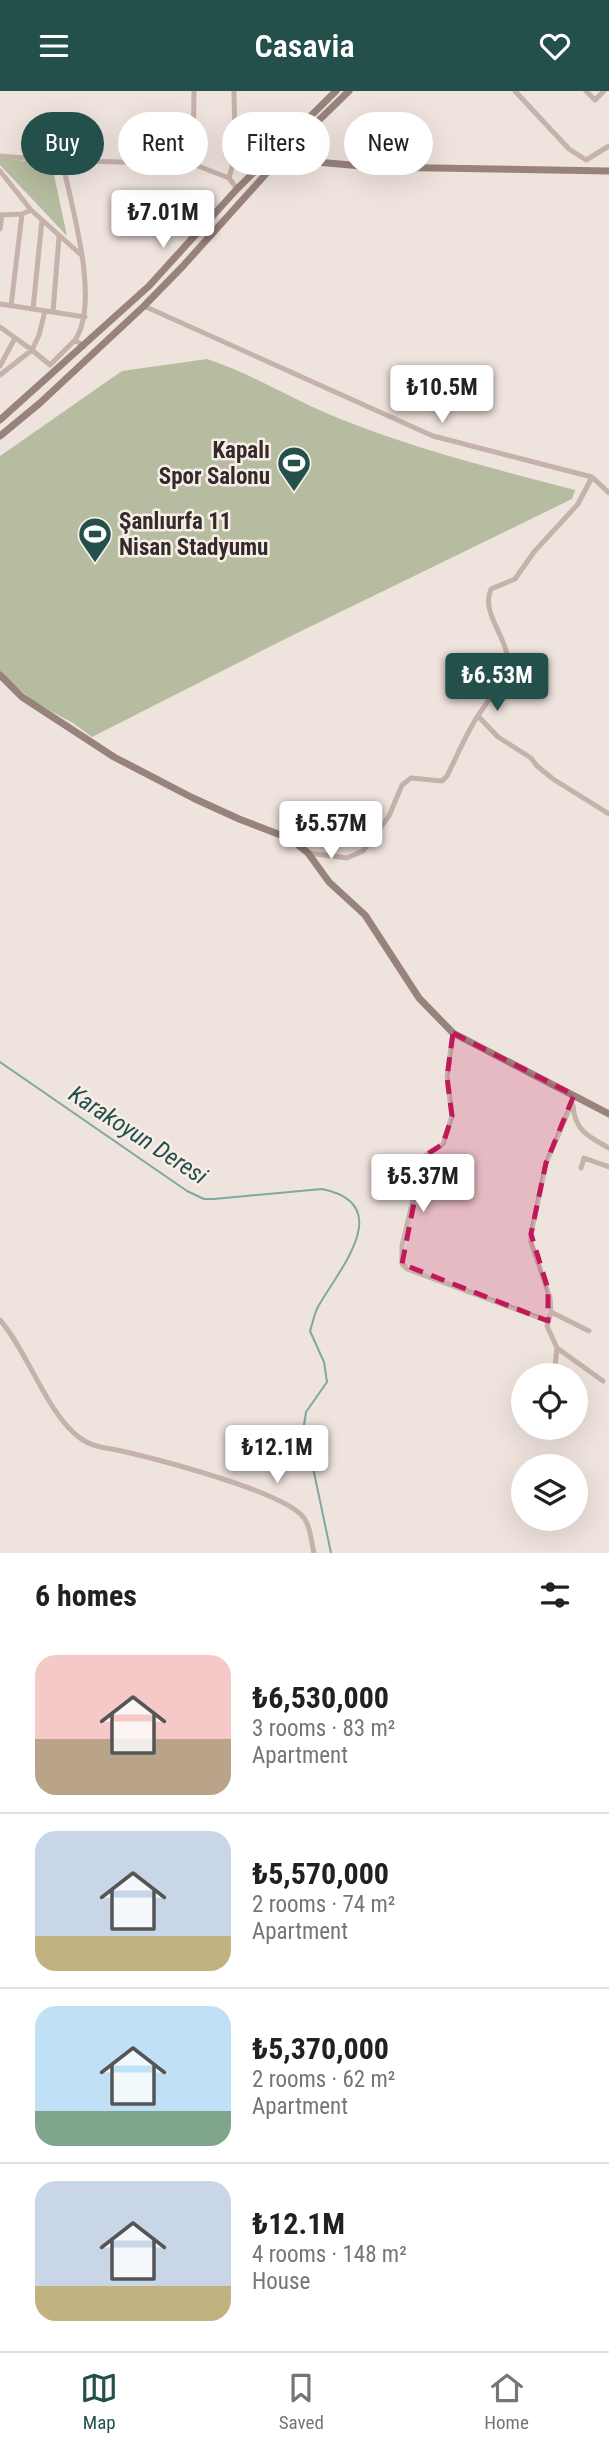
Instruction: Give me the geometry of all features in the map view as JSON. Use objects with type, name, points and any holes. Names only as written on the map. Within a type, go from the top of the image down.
[{"type":"main road","points":[[0,420],[149,286],[237,189],[336,91]]},
{"type":"main road","points":[[327,112],[349,91]]},
{"type":"main road","points":[[330,164],[609,171]]},
{"type":"main road","points":[[0,436],[40,403],[144,306],[265,175]]},
{"type":"main road","points":[[0,675],[22,697],[114,757],[188,796],[291,839],[308,853],[329,882],[365,915],[419,998],[453,1033],[573,1099],[609,1114]]},
{"type":"street","points":[[194,91],[194,112]]},
{"type":"street","points":[[229,178],[233,167],[234,91]]},
{"type":"street","points":[[515,91],[569,149],[586,160],[609,146]]},
{"type":"street","points":[[586,91],[594,100],[604,91]]},
{"type":"street","points":[[0,156],[21,157]]},
{"type":"street","points":[[208,170],[229,178],[237,189]]},
{"type":"street","points":[[0,171],[31,210],[80,254]]},
{"type":"street","points":[[0,328],[50,365],[75,340],[85,317],[87,294],[65,175]]},
{"type":"street","points":[[0,229],[1,215],[22,214],[31,210]]},
{"type":"street","points":[[12,306],[22,214]]},
{"type":"street","points":[[33,309],[42,220]]},
{"type":"street","points":[[53,312],[59,237]]},
{"type":"street","points":[[0,304],[85,317]]},
{"type":"street","points":[[144,306],[433,436],[592,477],[609,493]]},
{"type":"street","points":[[0,375],[32,350],[45,311]]},
{"type":"street","points":[[0,366],[15,338]]},
{"type":"street","points":[[75,340],[84,346]]},
{"type":"street","points":[[308,853],[330,858],[347,858],[363,851],[389,815],[402,785],[411,778],[442,781],[447,776],[478,716],[498,685],[507,655],[494,623],[488,596],[492,589],[515,579],[534,552],[578,505],[592,477]]},
{"type":"street","points":[[478,716],[498,737],[531,758],[537,767],[553,779],[609,814]]},
{"type":"street","points":[[453,1033],[447,1077],[453,1116],[443,1144],[423,1157],[402,1246],[402,1264],[407,1269],[548,1321]]},
{"type":"street","points":[[573,1099],[573,1113],[584,1134],[609,1148]]},
{"type":"street","points":[[573,1099],[546,1163],[531,1242],[548,1289],[551,1312],[547,1326],[557,1347],[603,1381]]},
{"type":"street","points":[[581,1168],[584,1158],[609,1167]]},
{"type":"street","points":[[551,1312],[589,1331]]},
{"type":"street","points":[[0,1320],[63,1421],[80,1438],[95,1446],[191,1470],[286,1504],[304,1517],[314,1553]]},
{"type":"street","points":[[555,1363],[557,1347]]},
{"type":"street","points":[[307,1553],[310,1541]]},
{"type":"highlighted area","points":[[453,1033],[574,1095],[546,1163],[531,1234],[548,1289],[548,1321],[402,1264],[423,1157],[443,1144],[452,1116],[447,1077]]},
{"type":"green space","points":[[0,158],[21,160],[21,175],[54,175],[67,236],[0,165]]},
{"type":"green space","points":[[207,359],[367,429],[455,458],[575,490],[572,499],[92,737],[73,723],[34,702],[0,672],[0,456],[122,371]]},
{"type":"waterway","name":"Karakoyun Deresi","points":[[0,1062],[187,1191],[204,1199],[322,1189],[344,1197],[356,1209],[359,1223],[356,1239],[349,1257],[317,1308],[310,1331],[324,1362],[327,1382],[306,1412],[304,1425],[331,1553]]},
{"type":"place","name":"Kapalı Spor Salonu","points":[[294,493]]},
{"type":"place","name":"Şanlıurfa 11 Nisan Stadyumu","points":[[95,564]]}]
